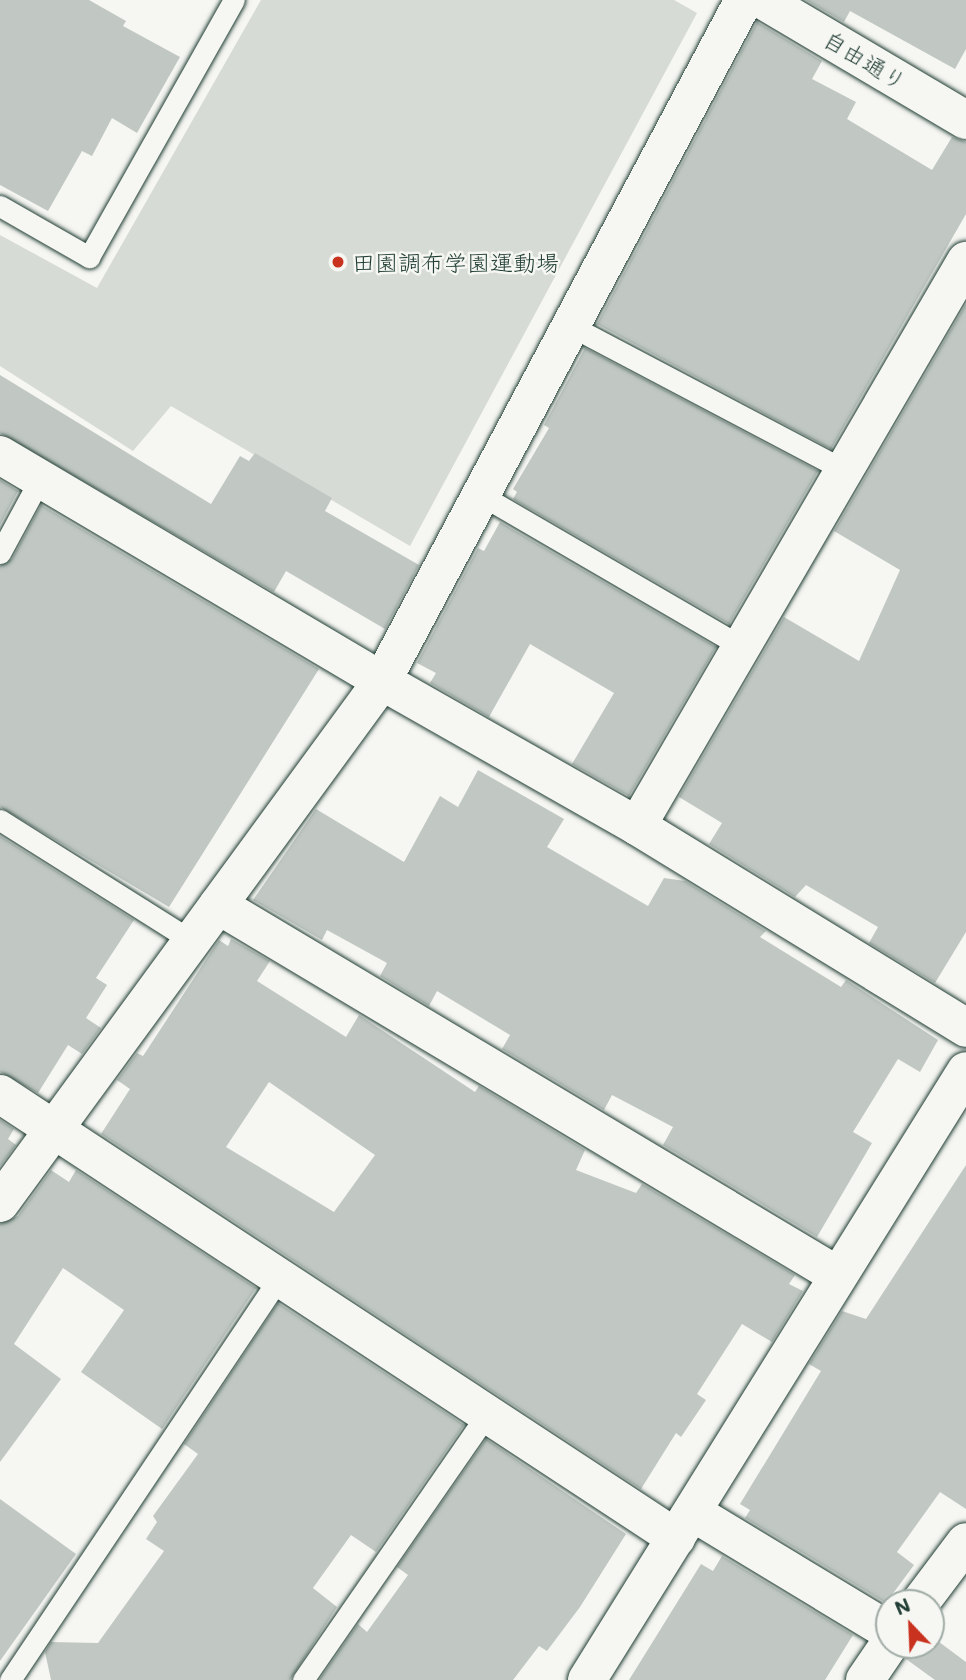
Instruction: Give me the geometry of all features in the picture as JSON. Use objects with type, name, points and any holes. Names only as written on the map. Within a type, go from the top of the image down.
[{"type":"street","points":[[0,1203],[382,681],[744,0]]},
{"type":"street","name":"自由通り","points":[[763,0],[966,120]]},
{"type":"street","points":[[637,825],[966,261]]},
{"type":"street","points":[[0,455],[382,681],[637,825],[966,1028]]},
{"type":"street","points":[[218,905],[837,1275]]},
{"type":"street","points":[[587,1680],[966,1071]]},
{"type":"street","points":[[0,1094],[486,1414],[685,1526],[875,1624]]},
{"type":"street","points":[[931,1589],[966,1542]]},
{"type":"street","points":[[865,1680],[880,1659]]},
{"type":"lane","points":[[0,205],[89,257],[234,0]]},
{"type":"lane","points":[[571,326],[842,470]]},
{"type":"lane","points":[[0,553],[40,479]]},
{"type":"lane","points":[[481,495],[740,646]]},
{"type":"lane","points":[[0,820],[192,941]]},
{"type":"lane","points":[[10,1680],[279,1278]]},
{"type":"lane","points":[[303,1680],[486,1414]]},
{"type":"shaded area","name":"田園調布学園運動場","points":[[261,0],[674,0],[697,13],[410,546],[171,406],[133,451],[0,366],[0,235],[97,288]]},
{"type":"building","points":[[0,0],[89,0],[126,21],[123,26],[180,57],[137,133],[112,118],[92,156],[82,151],[48,211],[0,185]]},
{"type":"building","points":[[806,0],[966,0],[966,49],[955,69],[850,11],[844,22]]},
{"type":"building","points":[[757,22],[822,61],[812,79],[856,102],[847,119],[932,170],[952,137],[966,142],[966,214],[831,449],[597,324]]},
{"type":"building","points":[[966,304],[966,932],[935,983],[869,943],[878,927],[806,885],[795,897],[709,844],[722,823],[679,797],[784,617],[859,661],[900,570],[834,531]]},
{"type":"building","points":[[585,348],[818,471],[729,624],[513,499],[517,492],[513,489],[549,428],[544,425]]},
{"type":"building","points":[[0,375],[211,504],[240,456],[249,461],[255,453],[332,498],[325,511],[419,565],[385,629],[286,571],[274,592],[0,433]]},
{"type":"building","points":[[0,480],[18,491],[0,525]]},
{"type":"building","points":[[41,505],[319,669],[169,907],[0,807],[0,566],[12,559]]},
{"type":"building","points":[[500,522],[716,647],[629,796],[572,764],[614,693],[530,644],[489,717],[430,683],[436,673],[417,663],[478,548],[484,551]]},
{"type":"building","points":[[478,770],[564,819],[547,847],[648,906],[664,878],[685,881],[766,931],[760,937],[841,987],[846,980],[938,1040],[920,1072],[898,1059],[853,1132],[872,1143],[817,1237],[663,1145],[673,1127],[612,1095],[604,1110],[502,1049],[510,1035],[437,991],[429,1006],[380,976],[387,963],[327,930],[322,940],[253,900],[316,809],[404,862],[440,796],[458,807]]},
{"type":"building","points":[[0,836],[134,920],[96,978],[107,985],[86,1018],[101,1028],[82,1054],[68,1045],[38,1093],[0,1072]]},
{"type":"building","points":[[231,939],[270,961],[257,981],[346,1037],[359,1015],[475,1092],[479,1086],[585,1150],[576,1170],[636,1193],[642,1184],[795,1275],[789,1284],[803,1291],[772,1342],[742,1324],[697,1394],[706,1400],[681,1437],[676,1433],[641,1489],[101,1134],[130,1089],[117,1080],[137,1053],[143,1056],[219,940],[228,946]],"holes":[[[269,1082],[375,1155],[334,1212],[226,1147]]]},
{"type":"building","points":[[0,1120],[14,1129],[8,1139],[16,1145],[0,1166]]},
{"type":"building","points":[[966,1165],[966,1509],[940,1492],[897,1552],[914,1565],[896,1589],[875,1589],[875,1596],[745,1518],[750,1510],[740,1504],[821,1371],[809,1364],[842,1311],[866,1319]]},
{"type":"building","points":[[51,1170],[69,1182],[76,1170],[256,1288],[162,1429],[81,1372],[124,1310],[63,1268],[14,1344],[61,1379],[0,1462],[0,1224],[18,1216]]},
{"type":"building","points":[[278,1303],[464,1425],[376,1552],[351,1535],[313,1588],[337,1607],[290,1680],[51,1680],[45,1652],[51,1642],[98,1643],[164,1551],[146,1539],[157,1522],[153,1516],[198,1454],[184,1444]]},
{"type":"building","points":[[486,1439],[626,1534],[580,1607],[547,1651],[539,1646],[513,1680],[319,1680],[358,1624],[367,1632],[408,1575],[397,1567]]},
{"type":"building","points":[[0,1499],[76,1554],[0,1661]]},
{"type":"building","points":[[722,1556],[853,1635],[825,1680],[629,1680],[701,1564],[713,1571]]},
{"type":"building","points":[[945,1646],[966,1662],[966,1680],[935,1680],[906,1659],[945,1659]]},
{"type":"place","name":"田園調布学園運動場","points":[[338,262]]}]
